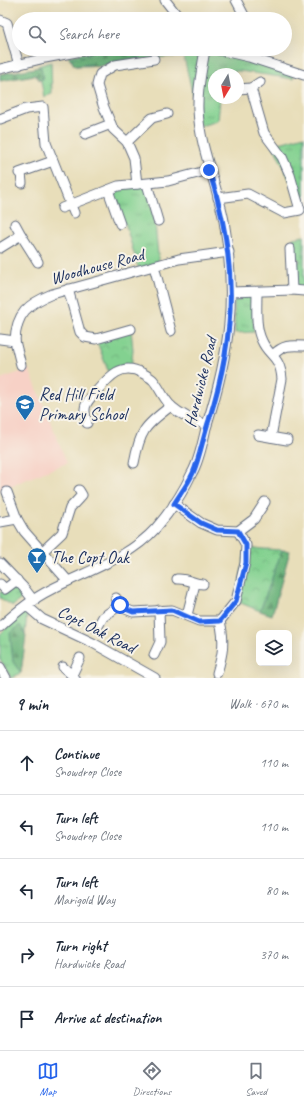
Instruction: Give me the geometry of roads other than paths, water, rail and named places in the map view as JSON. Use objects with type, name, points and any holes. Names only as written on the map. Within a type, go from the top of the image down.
[{"type":"street","points":[[166,0],[175,12]]},
{"type":"street","points":[[236,0],[242,12]]},
{"type":"street","points":[[0,20],[7,22],[12,40]]},
{"type":"street","points":[[16,56],[19,65]]},
{"type":"street","points":[[0,69],[19,65],[38,56]]},
{"type":"street","name":"Hardwicke Road","points":[[0,626],[48,591],[100,568],[142,541],[156,528],[174,504],[193,472],[225,361],[228,343],[231,292],[228,252],[218,198],[209,170],[201,133],[198,111],[198,90],[204,56]]},
{"type":"street","points":[[257,56],[304,75]]},
{"type":"street","points":[[154,59],[142,66],[116,65],[100,74],[97,85],[113,128],[127,142],[134,158],[142,184],[158,221]]},
{"type":"street","points":[[244,89],[251,88],[260,82]]},
{"type":"street","points":[[218,198],[248,194],[284,213],[302,210],[282,156],[264,134],[251,88]]},
{"type":"street","points":[[3,115],[44,103],[46,143],[69,209],[118,186],[184,178],[209,170]]},
{"type":"street","points":[[127,142],[152,118],[168,114]]},
{"type":"street","points":[[85,134],[111,124]]},
{"type":"street","points":[[22,183],[20,173],[53,161]]},
{"type":"street","points":[[108,190],[121,219]]},
{"type":"street","points":[[15,224],[38,262]]},
{"type":"street","points":[[0,248],[21,235]]},
{"type":"street","points":[[290,249],[296,263],[292,290]]},
{"type":"street","name":"Woodhouse Road","points":[[15,340],[17,321],[24,310],[42,298],[68,289],[196,255],[228,252]]},
{"type":"street","points":[[154,266],[171,313],[171,331]]},
{"type":"street","points":[[68,289],[80,332],[85,338],[96,339],[131,329]]},
{"type":"street","points":[[231,292],[304,291]]},
{"type":"street","points":[[257,292],[258,332],[262,344],[274,355],[281,370],[282,378],[271,437]]},
{"type":"street","points":[[0,339],[15,340],[21,365]]},
{"type":"street","points":[[274,355],[280,348],[288,345],[304,346]]},
{"type":"street","points":[[87,423],[82,400],[110,376],[123,369],[136,369],[152,379],[171,406],[183,416],[207,425]]},
{"type":"street","points":[[132,457],[139,439],[146,427],[151,421],[171,406]]},
{"type":"street","points":[[258,434],[287,440]]},
{"type":"street","points":[[7,492],[17,519],[24,531],[68,581]]},
{"type":"street","points":[[42,552],[62,533],[70,508],[82,496]]},
{"type":"street","points":[[174,504],[201,523],[217,530],[238,531],[254,519],[255,508],[265,502]]},
{"type":"street","points":[[0,522],[17,519]]},
{"type":"street","points":[[97,628],[103,617],[118,602],[123,608],[133,612],[172,610],[187,615],[199,622],[220,621],[236,601],[246,563],[246,545],[238,531]]},
{"type":"street","name":"Copt Oak Road","points":[[0,563],[17,580],[30,603],[42,619],[93,643],[155,678]]},
{"type":"street","points":[[177,578],[187,579],[199,584],[187,615]]},
{"type":"street","points":[[0,584],[5,589],[17,580]]},
{"type":"street","points":[[158,653],[160,642],[159,610]]},
{"type":"street","points":[[217,673],[223,650],[224,638],[220,621]]},
{"type":"street","points":[[63,666],[74,676],[80,658]]},
{"type":"street","points":[[0,667],[6,678]]},
{"type":"place","name":"Red Hill Field Primary School","points":[[25,421]]},
{"type":"place","name":"The Copt Oak","points":[[37,574]]}]
